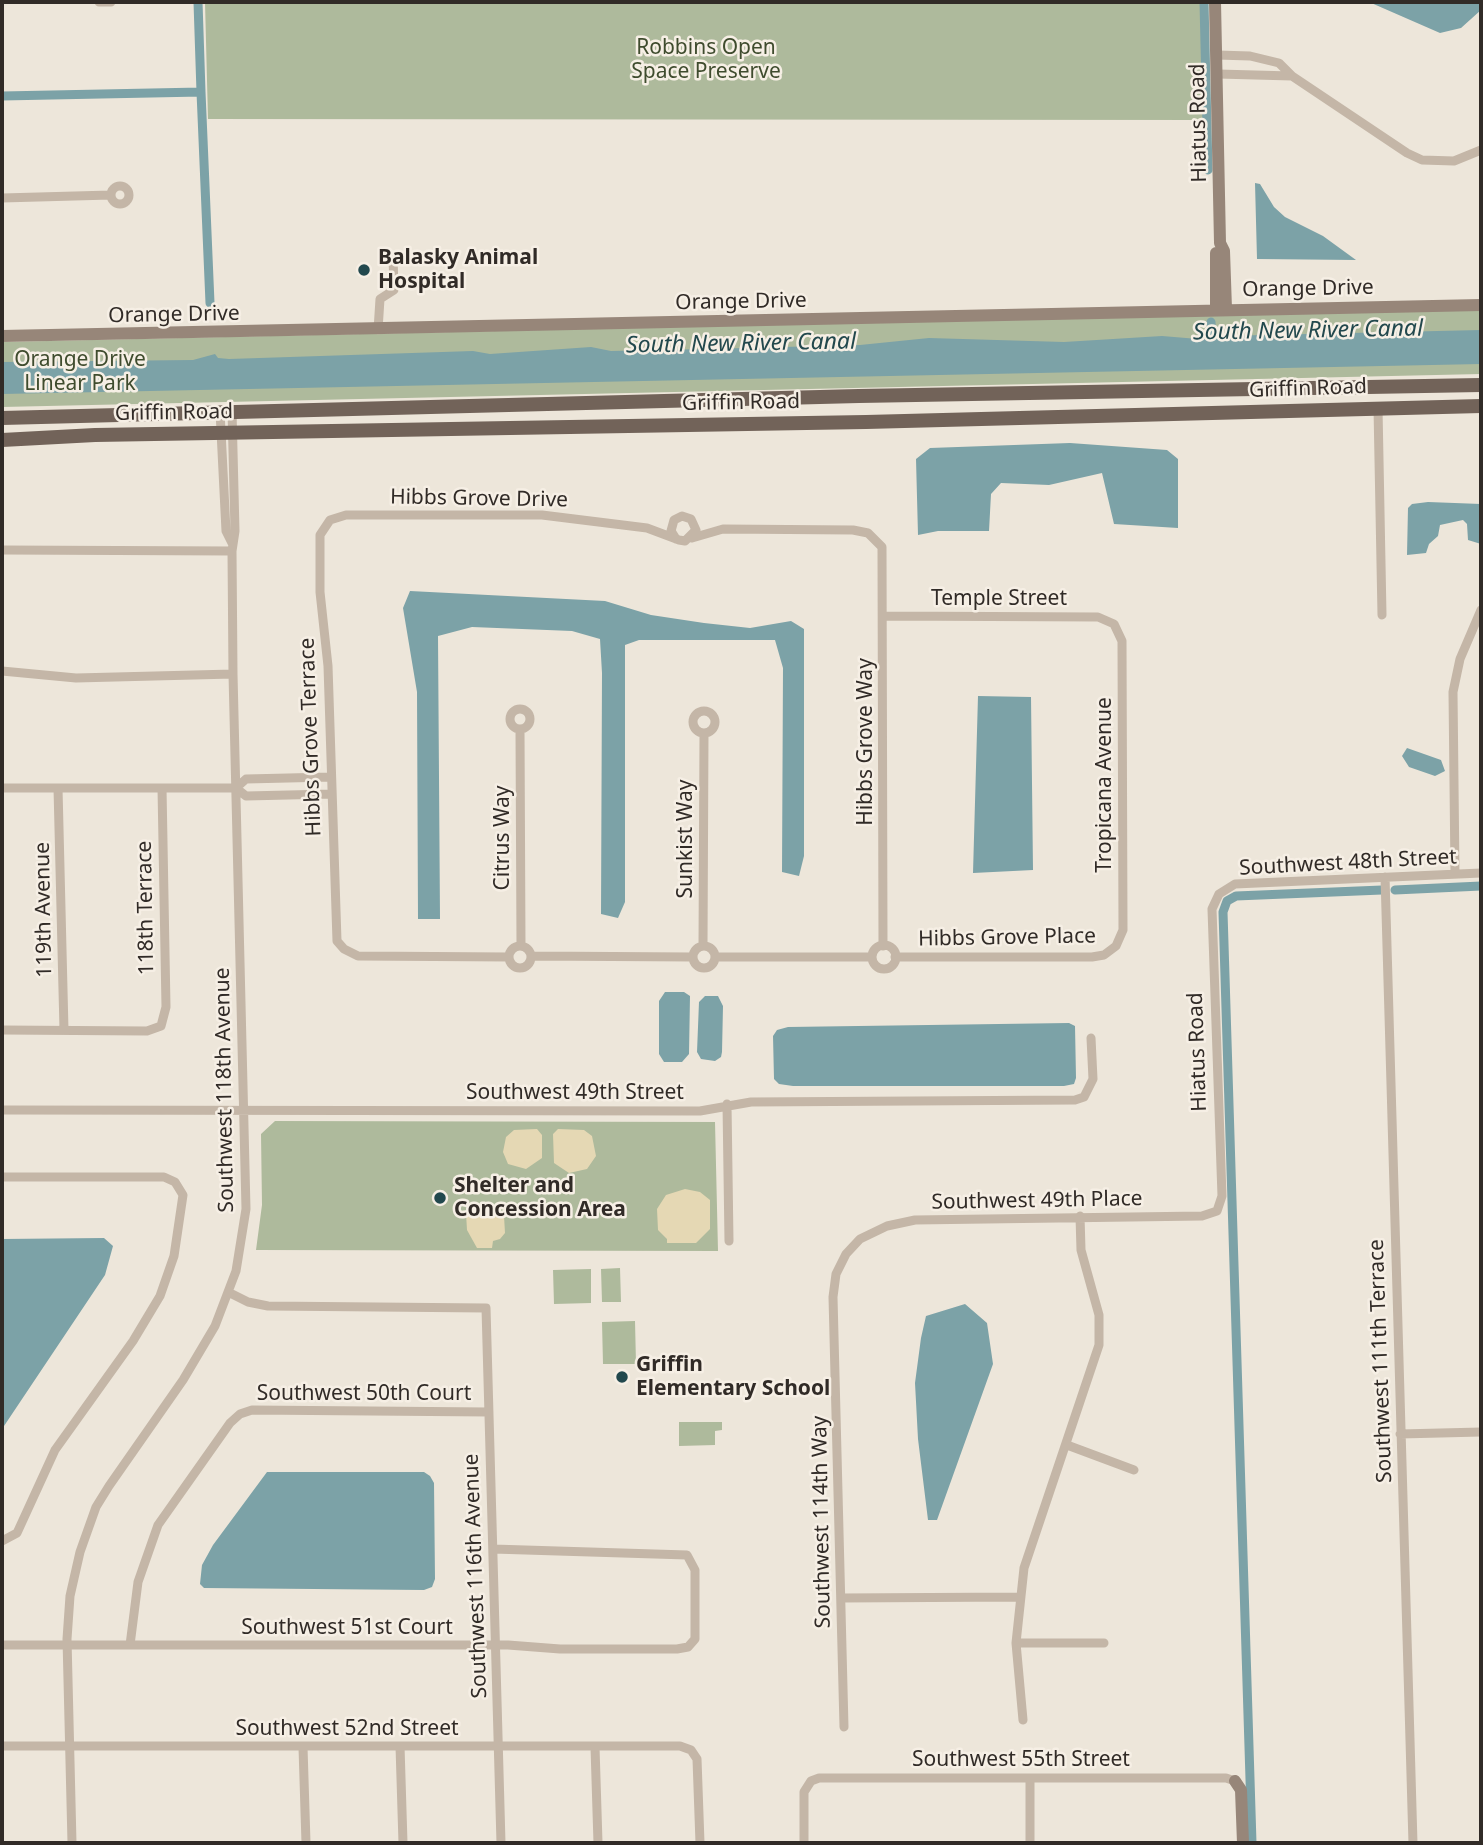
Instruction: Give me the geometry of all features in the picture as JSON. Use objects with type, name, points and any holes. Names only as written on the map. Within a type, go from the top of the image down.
[{"type":"main road","name":"Griffin Road","points":[[2,418],[1481,384]]},
{"type":"main road","points":[[1220,412],[1222,401],[1231,389]]},
{"type":"main road","points":[[1186,414],[1201,400],[1203,390]]},
{"type":"main road","name":"Griffin Road","points":[[2,440],[1481,406]]},
{"type":"street","points":[[99,2],[110,2]]},
{"type":"street","name":"Hiatus Road","points":[[1216,2],[1220,243],[1216,252],[1221,309]]},
{"type":"street","points":[[1217,55],[1266,59],[1279,64],[1292,76],[1407,153],[1422,160],[1454,161],[1481,150]]},
{"type":"street","points":[[1218,74],[1292,76]]},
{"type":"street","points":[[2,198],[111,195]]},
{"type":"street","points":[[378,330],[380,299],[394,290],[393,256]]},
{"type":"street","name":"Orange Drive","points":[[2,336],[1481,305]]},
{"type":"street","points":[[1378,408],[1382,615]]},
{"type":"street","name":"Southwest 118th Avenue","points":[[72,1843],[67,1645],[75,1572],[96,1507],[122,1463],[204,1348],[230,1293],[246,1209],[233,674],[232,547],[235,531],[226,411]]},
{"type":"street","name":"Hibbs Grove Drive","points":[[326,523],[346,515],[542,515],[658,530],[676,538]]},
{"type":"street","points":[[677,518],[691,519],[723,529],[682,541],[676,538],[671,528],[677,518]]},
{"type":"street","name":"Hibbs Grove Drive","points":[[634,526],[661,524],[677,518]]},
{"type":"street","points":[[691,519],[696,530],[691,538]]},
{"type":"street","name":"Hibbs Grove Terrace","points":[[326,523],[320,535],[319,568],[328,657],[337,941],[344,949],[358,956],[509,957]]},
{"type":"street","name":"Hibbs Grove Way","points":[[723,529],[853,530],[867,533],[877,540],[883,553],[883,946]]},
{"type":"street","points":[[2,551],[232,547]]},
{"type":"street","points":[[1455,874],[1453,692],[1460,659],[1481,610]]},
{"type":"street","name":"Temple Street","points":[[883,616],[1098,617],[1114,624]]},
{"type":"street","name":"Tropicana Avenue","points":[[1114,624],[1122,642],[1123,930],[1116,946]]},
{"type":"street","points":[[2,671],[76,678],[233,674]]},
{"type":"street","name":"Citrus Way","points":[[520,730],[521,946]]},
{"type":"street","name":"Sunkist Way","points":[[703,946],[704,733]]},
{"type":"street","points":[[236,788],[246,779],[330,777]]},
{"type":"street","points":[[2,788],[236,788],[246,796],[331,794]]},
{"type":"street","name":"119th Avenue","points":[[58,788],[64,1030]]},
{"type":"street","name":"118th Terrace","points":[[64,1030],[147,1031],[161,1026],[166,1007],[162,788]]},
{"type":"street","name":"Southwest 48th Street","points":[[1219,894],[1235,884],[1481,873]]},
{"type":"street","name":"Southwest 111th Terrace","points":[[1385,877],[1413,1843]]},
{"type":"street","name":"Hiatus Road","points":[[1217,1210],[1222,1196],[1213,909],[1219,894]]},
{"type":"street","points":[[521,946],[527,949],[531,956],[521,968],[514,966],[509,957],[511,950],[521,946]]},
{"type":"street","points":[[703,946],[710,947],[715,957],[710,966],[704,968],[695,963],[693,957],[697,948],[703,946]]},
{"type":"street","points":[[883,946],[893,950],[895,957],[892,965],[881,969],[875,965],[872,957],[875,949],[883,946]]},
{"type":"street","name":"Hibbs Grove Place","points":[[895,957],[1092,957],[1104,955],[1116,946]]},
{"type":"street","points":[[531,956],[693,957]]},
{"type":"street","points":[[715,957],[872,957]]},
{"type":"street","points":[[2,1030],[64,1030]]},
{"type":"street","name":"Southwest 49th Street","points":[[2,1110],[700,1111],[727,1104],[1074,1100],[1084,1097],[1094,1079],[1091,1038]]},
{"type":"street","points":[[727,1104],[729,1241]]},
{"type":"street","points":[[2,1177],[159,1177],[177,1184],[183,1195],[179,1234],[160,1296],[133,1341],[55,1450],[14,1536],[2,1541]]},
{"type":"street","name":"Southwest 49th Place","points":[[860,1239],[887,1226],[915,1220],[1202,1216],[1217,1210]]},
{"type":"street","points":[[1023,1720],[1016,1643],[1020,1597],[1033,1535],[1067,1446],[1099,1345],[1099,1315],[1081,1250],[1080,1216]]},
{"type":"street","name":"Southwest 114th Way","points":[[844,1727],[832,1297],[836,1274],[846,1254],[860,1239]]},
{"type":"street","name":"Southwest 116th Avenue","points":[[230,1293],[262,1306],[486,1308],[501,1843]]},
{"type":"street","name":"Southwest 50th Court","points":[[130,1645],[138,1582],[158,1525],[230,1423],[240,1415],[252,1410],[489,1412]]},
{"type":"street","points":[[1400,1434],[1481,1432]]},
{"type":"street","points":[[1067,1446],[1134,1470]]},
{"type":"street","name":"Southwest 51st Court","points":[[2,1645],[495,1645],[560,1649],[677,1649],[692,1644],[697,1631],[696,1577],[690,1557],[676,1552],[556,1553],[493,1549]]},
{"type":"street","points":[[841,1598],[1020,1597]]},
{"type":"street","points":[[1016,1643],[1104,1643]]},
{"type":"street","name":"Southwest 52nd Street","points":[[2,1746],[680,1746],[691,1750],[698,1764],[700,1843]]},
{"type":"street","points":[[400,1746],[403,1843]]},
{"type":"street","points":[[303,1747],[306,1843]]},
{"type":"street","points":[[595,1747],[598,1843]]},
{"type":"street","name":"Southwest 55th Street","points":[[804,1843],[803,1795],[808,1784],[823,1777],[1226,1777],[1235,1781]]},
{"type":"street","points":[[1030,1778],[1030,1843]]},
{"type":"street","points":[[1235,1781],[1241,1790],[1243,1843]]},
{"type":"green space","name":"Robbins Open Space Preserve","points":[[205,2],[1203,2],[1207,120],[208,119]]},
{"type":"green space","name":"Orange Drive Linear Park","points":[[1481,309],[1481,374],[2,407],[2,342]]},
{"type":"green space","points":[[275,1121],[715,1122],[718,1251],[256,1250],[262,1205],[261,1134]]},
{"type":"green space","points":[[620,1268],[621,1302],[602,1302],[601,1269]]},
{"type":"green space","points":[[591,1269],[591,1303],[554,1304],[553,1270]]},
{"type":"green space","points":[[635,1321],[636,1364],[603,1364],[602,1322]]},
{"type":"green space","points":[[679,1422],[722,1422],[722,1430],[715,1431],[715,1445],[679,1446]]},
{"type":"sand","points":[[537,1129],[542,1135],[542,1158],[526,1169],[508,1164],[503,1152],[506,1137],[514,1130]]},
{"type":"sand","points":[[558,1129],[584,1130],[592,1136],[596,1156],[587,1169],[569,1173],[554,1163],[553,1134]]},
{"type":"sand","points":[[685,1189],[700,1192],[710,1200],[710,1229],[696,1243],[667,1243],[667,1239],[658,1230],[657,1209],[666,1195]]},
{"type":"sand","points":[[483,1207],[497,1209],[504,1216],[505,1233],[500,1239],[493,1241],[492,1248],[477,1248],[467,1230],[466,1213]]},
{"type":"water","points":[[1369,2],[1481,2],[1481,10],[1461,28],[1440,33]]},
{"type":"water","points":[[1255,183],[1260,184],[1274,207],[1285,217],[1323,236],[1356,260],[1257,259]]},
{"type":"water","points":[[1208,329],[1216,329],[1220,336],[1481,330],[1481,364],[2,394],[2,362],[193,360],[215,354],[218,358],[229,359],[473,351],[490,354],[591,347],[611,351],[706,349],[860,345],[929,338],[1064,342],[1162,336],[1198,339],[1208,333]]},
{"type":"water","points":[[1070,443],[1167,450],[1178,459],[1178,528],[1114,524],[1102,473],[1049,485],[1001,483],[991,494],[989,531],[938,531],[918,535],[916,459],[930,448]]},
{"type":"water","points":[[1412,504],[1481,504],[1481,544],[1468,540],[1467,524],[1463,520],[1440,525],[1438,536],[1429,544],[1426,553],[1407,555],[1408,508]]},
{"type":"water","points":[[410,591],[605,601],[651,615],[704,623],[750,628],[791,621],[804,629],[804,856],[799,876],[782,872],[783,668],[775,640],[639,640],[625,645],[625,902],[618,918],[601,914],[600,639],[572,631],[472,627],[438,636],[440,919],[418,919],[417,692],[403,608]]},
{"type":"water","points":[[978,696],[1031,697],[1033,870],[973,873]]},
{"type":"water","points":[[1407,748],[1441,760],[1445,771],[1435,776],[1409,767],[1402,756]]},
{"type":"water","points":[[665,992],[684,992],[690,996],[689,1054],[682,1062],[664,1062],[659,1054],[659,1001]]},
{"type":"water","points":[[705,996],[718,996],[723,1006],[722,1052],[721,1057],[715,1061],[701,1059],[697,1052],[699,1002]]},
{"type":"water","points":[[1069,1023],[1075,1026],[1076,1078],[1074,1084],[1064,1086],[793,1086],[779,1084],[774,1079],[773,1036],[777,1030],[788,1027]]},
{"type":"water","points":[[104,1238],[113,1246],[105,1275],[2,1429],[2,1239]]},
{"type":"water","points":[[965,1304],[987,1323],[993,1364],[937,1520],[928,1520],[918,1439],[915,1383],[921,1338],[926,1316]]},
{"type":"water","points":[[267,1472],[424,1472],[430,1476],[434,1483],[435,1579],[432,1587],[424,1590],[204,1588],[200,1584],[202,1565],[213,1545]]},
{"type":"waterway","points":[[198,2],[201,92]]},
{"type":"waterway","points":[[1204,2],[1208,170]]},
{"type":"waterway","points":[[2,96],[201,92],[210,303]]},
{"type":"waterway","name":"South New River Canal","points":[[1211,322],[1212,340]]},
{"type":"waterway","points":[[1395,890],[1481,886]]},
{"type":"waterway","points":[[1252,1843],[1223,912],[1227,901],[1236,896],[1382,890]]},
{"type":"place","name":"Balasky Animal Hospital","points":[[364,270]]},
{"type":"place","name":"Shelter and Concession Area","points":[[440,1198]]},
{"type":"place","name":"Griffin Elementary School","points":[[622,1377]]}]
